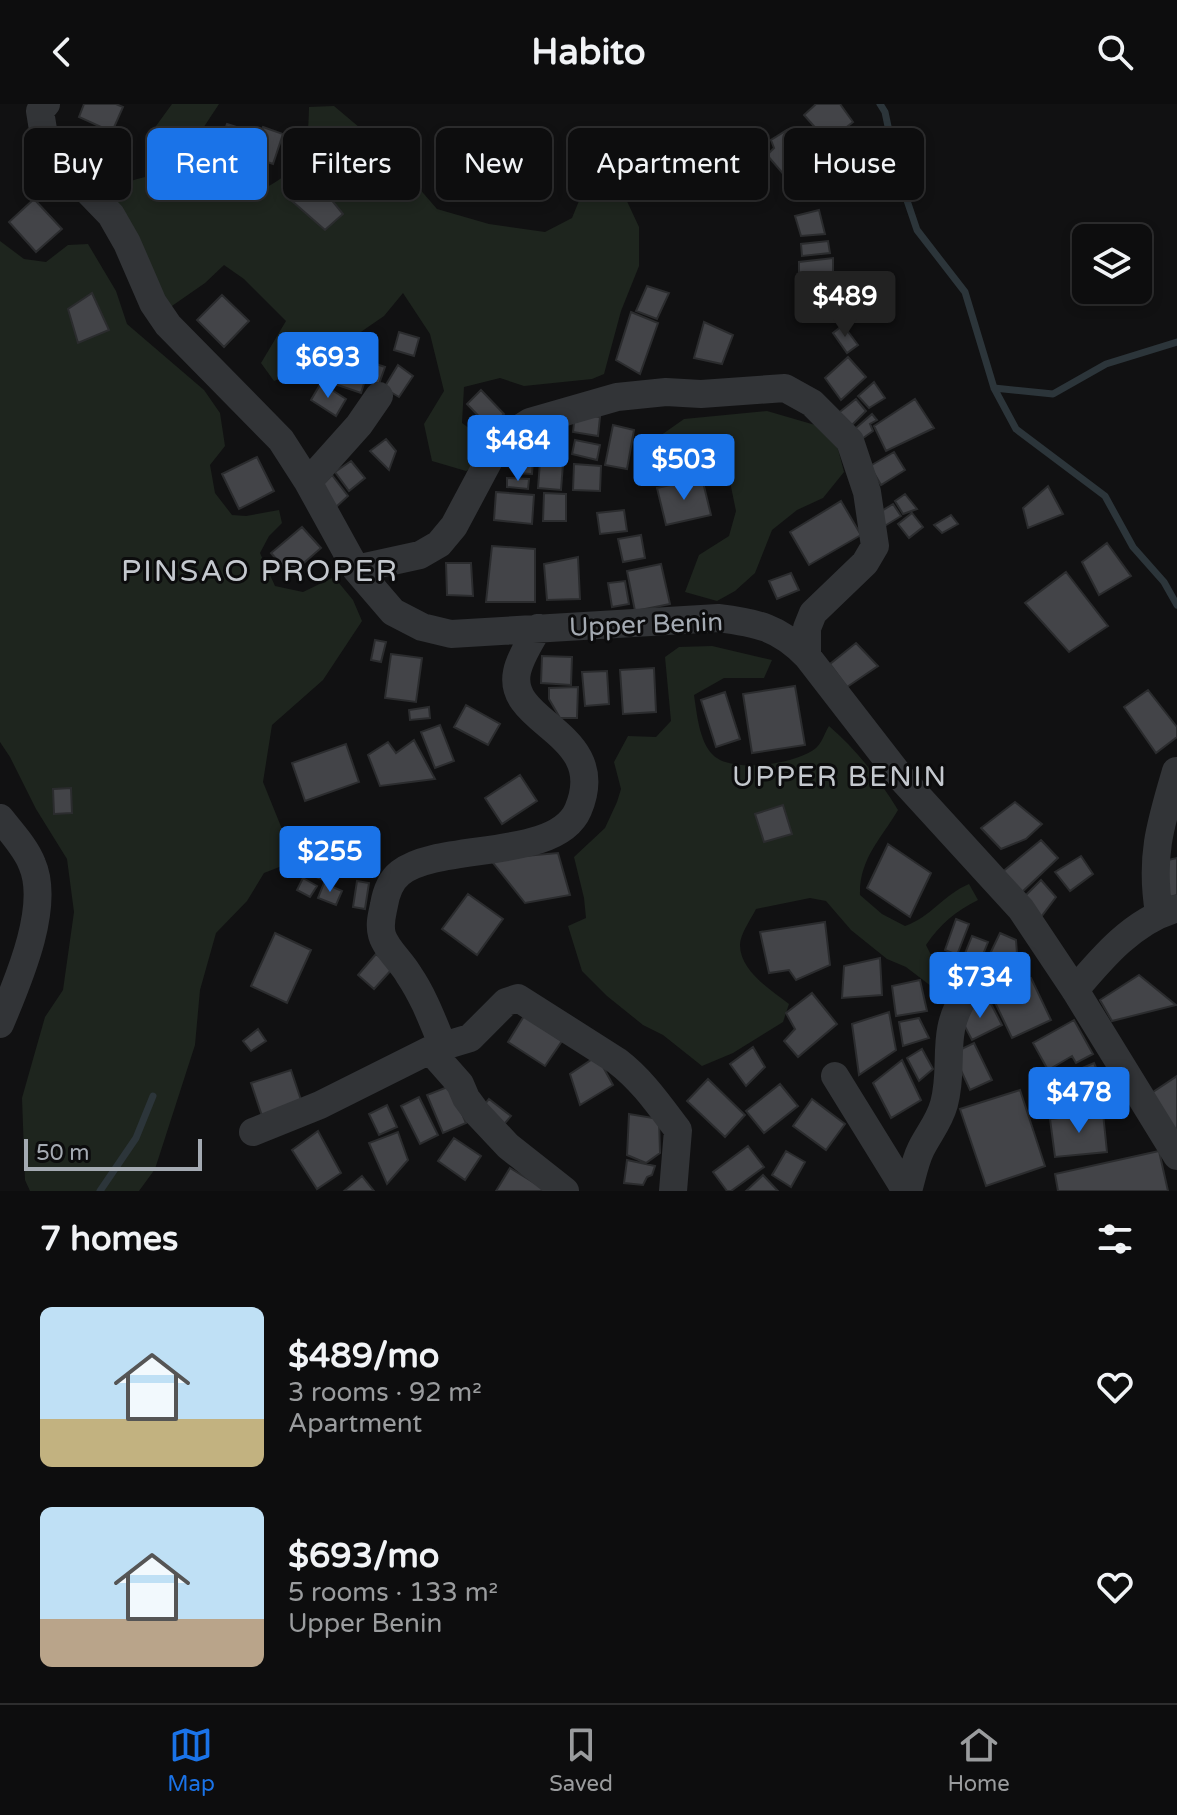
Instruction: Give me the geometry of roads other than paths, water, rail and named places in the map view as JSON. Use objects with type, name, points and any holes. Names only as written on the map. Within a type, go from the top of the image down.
[{"type":"street","name":"Upper Benin","points":[[46,104],[40,111],[44,136],[59,161],[111,215],[153,303],[168,325],[281,440],[356,569],[393,612],[422,627],[451,634],[718,618],[773,629],[790,639],[807,656],[903,780],[1021,909],[1075,990],[1177,1156]]},
{"type":"street","points":[[356,569],[420,555],[439,544],[454,526],[495,449],[509,435],[530,422],[617,397],[785,388],[812,403],[850,441],[867,492],[875,546],[865,563],[813,613],[807,628],[807,656]]},
{"type":"street","points":[[308,482],[351,435],[379,396]]},
{"type":"street","points":[[538,628],[517,673],[518,691],[526,706],[575,750],[585,779],[578,809],[571,821],[558,832],[535,840],[433,860],[400,872],[391,882],[380,924],[383,939],[422,997],[437,1048],[477,1113],[498,1135],[565,1191]]},
{"type":"street","points":[[1075,990],[1101,959],[1128,934],[1168,911],[1154,881],[1155,850],[1176,771]]},
{"type":"street","points":[[0,818],[33,865],[39,910],[25,961],[0,1024]]},
{"type":"street","points":[[907,1191],[921,1150],[937,1127],[945,1101],[950,1028],[966,994]]},
{"type":"street","points":[[253,1132],[320,1105],[437,1048],[470,1038],[506,1002],[518,998],[602,1050],[632,1073],[678,1130],[673,1191]]},
{"type":"street","points":[[835,1076],[907,1191]]},
{"type":"waterway","points":[[880,104],[885,112],[898,174],[917,230],[965,292],[994,388],[1016,429],[1105,496],[1133,547],[1164,582],[1177,605]]},
{"type":"waterway","points":[[994,388],[1053,394],[1106,364],[1177,342]]},
{"type":"waterway","points":[[100,1191],[136,1138],[153,1096]]},
{"type":"district","name":"PINSAO PROPER","points":[[260,571]]},
{"type":"district","name":"UPPER BENIN","points":[[840,776]]}]
